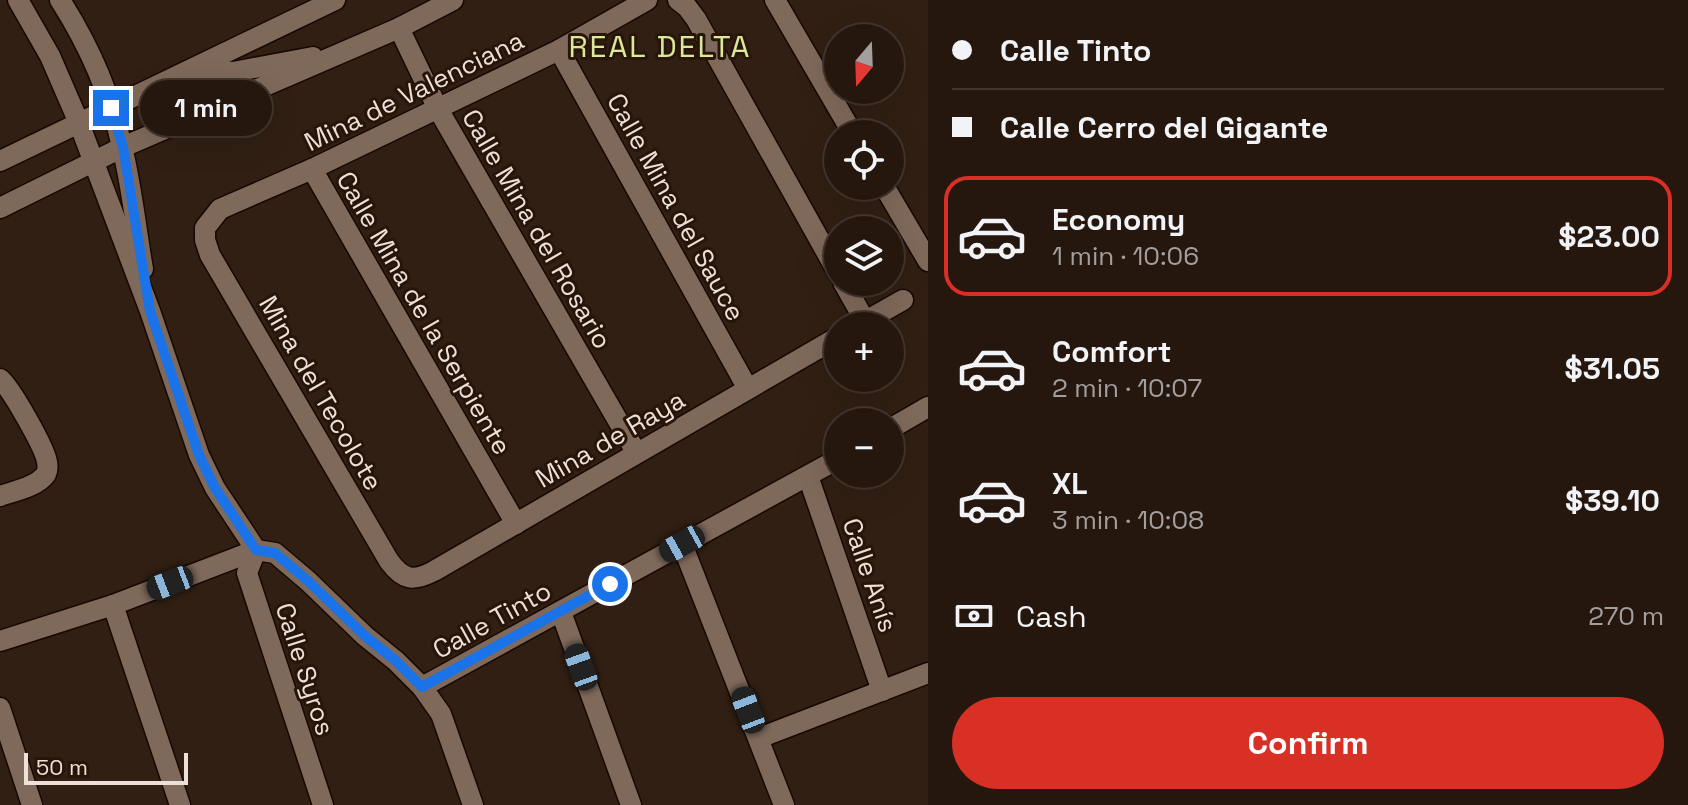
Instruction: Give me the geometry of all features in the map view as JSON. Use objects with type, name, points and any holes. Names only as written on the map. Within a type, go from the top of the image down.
[{"type":"street","points":[[18,0],[50,56],[79,123],[150,311],[199,455],[215,488],[256,550]]},
{"type":"street","points":[[60,0],[97,72],[123,147],[150,311]]},
{"type":"street","points":[[0,161],[335,0]]},
{"type":"street","points":[[421,17],[436,0]]},
{"type":"street","points":[[0,208],[123,147],[339,55],[453,0]]},
{"type":"street","name":"Mina de Valenciana","points":[[205,228],[220,209],[312,169],[559,50],[647,0]]},
{"type":"street","points":[[678,0],[696,19],[824,248]]},
{"type":"street","points":[[775,0],[845,120]]},
{"type":"street","name":"Calle Mina del Rosario","points":[[399,28],[438,109],[636,452]]},
{"type":"street","name":"Calle Mina del Sauce","points":[[559,50],[748,389]]},
{"type":"street","points":[[195,69],[233,72],[305,58],[339,55]]},
{"type":"street","name":"Calle Mina de la Serpiente","points":[[312,169],[516,524]]},
{"type":"street","points":[[892,200],[928,261]]},
{"type":"street","name":"Mina del Tecolote","points":[[205,228],[210,255],[389,561],[399,574],[406,577]]},
{"type":"street","points":[[882,312],[903,300]]},
{"type":"street","name":"Mina de Raya","points":[[406,577],[425,576],[824,345]]},
{"type":"street","points":[[0,379],[10,390],[43,450],[48,471],[37,482],[0,496]]},
{"type":"street","points":[[904,421],[928,408]]},
{"type":"street","name":"Calle Tinto","points":[[422,687],[824,467]]},
{"type":"street","name":"Calle Anís","points":[[808,476],[882,691]]},
{"type":"street","points":[[682,544],[784,805]]},
{"type":"street","points":[[0,641],[113,605],[256,550],[275,553],[422,687],[441,714],[473,805]]},
{"type":"street","name":"Calle Syros","points":[[256,550],[247,573],[323,805]]},
{"type":"street","points":[[113,605],[180,805]]},
{"type":"street","points":[[561,612],[631,805]]},
{"type":"street","points":[[759,738],[928,673]]},
{"type":"street","points":[[0,708],[32,805]]},
{"type":"district","name":"REAL DELTA","points":[[660,47]]},
{"type":"route","points":[[111,108],[123,147],[150,311],[199,455],[215,488],[256,550],[275,553],[422,687],[610,584]]}]
